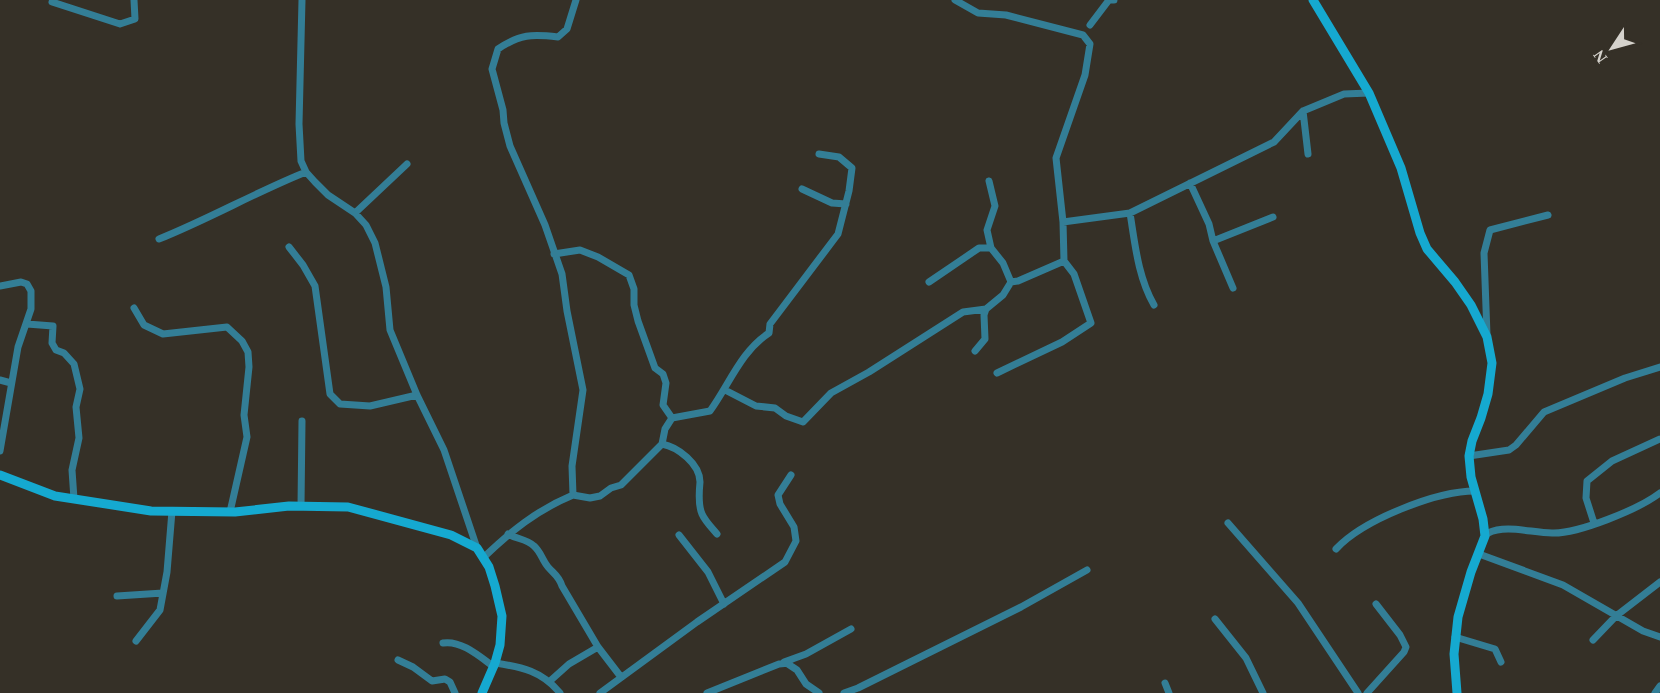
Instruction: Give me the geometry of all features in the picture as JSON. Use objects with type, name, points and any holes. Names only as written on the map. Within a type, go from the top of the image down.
[{"type":"street","points":[[52,2],[120,24],[135,19],[134,0]]},
{"type":"street","points":[[302,0],[299,145],[301,161],[306,172],[328,195],[356,213],[366,225],[375,243],[387,287],[390,330],[417,395],[444,450],[459,501],[477,548],[489,567],[502,616],[500,645],[482,693]]},
{"type":"street","points":[[573,495],[572,466],[583,390],[562,274],[545,225],[510,146],[492,69],[498,49],[510,41],[528,35],[558,38],[567,29],[576,0]]},
{"type":"street","points":[[955,0],[978,13],[1006,15],[1083,35],[1090,44],[1085,75],[1056,158],[1063,222],[1064,261],[1074,274],[1091,323],[1062,342],[998,373]]},
{"type":"street","points":[[1090,25],[1109,0],[1114,0]]},
{"type":"street","points":[[1313,0],[1369,93],[1401,168],[1419,233],[1427,249],[1472,305],[1487,338]]},
{"type":"street","points":[[1063,222],[1130,213],[1274,142],[1303,111],[1344,94],[1369,93]]},
{"type":"street","points":[[1303,111],[1308,154]]},
{"type":"street","points":[[483,558],[508,534],[538,513],[573,495],[590,498],[600,496],[611,488],[621,485],[662,444],[665,429],[672,418],[710,411],[748,352],[769,333],[770,324],[838,234],[852,168],[839,157],[819,154]]},
{"type":"street","points":[[356,213],[407,164]]},
{"type":"street","points":[[159,239],[306,172]]},
{"type":"street","points":[[989,181],[995,206],[987,230],[991,248],[1003,263],[1011,282]]},
{"type":"street","points":[[1190,183],[1209,224],[1213,241],[1233,288]]},
{"type":"street","points":[[801,189],[832,203],[846,204]]},
{"type":"street","points":[[1130,213],[1134,244],[1145,290],[1154,305]]},
{"type":"street","points":[[1457,693],[1455,637],[1471,572],[1485,536],[1483,519],[1474,491],[1469,456],[1488,394],[1492,363],[1487,338],[1484,253],[1490,230],[1548,215]]},
{"type":"street","points":[[1213,241],[1273,217]]},
{"type":"street","points":[[289,247],[315,286],[330,394],[340,404],[370,406],[417,395]]},
{"type":"street","points":[[929,282],[979,248],[991,248]]},
{"type":"street","points":[[554,254],[580,250],[598,257],[629,275],[634,289],[634,305],[638,321],[655,368],[663,374],[666,383],[663,405],[672,418]]},
{"type":"street","points":[[725,390],[756,406],[775,408],[786,416],[803,422],[831,393],[869,372],[963,312],[986,309],[1003,295],[1011,282],[1064,261]]},
{"type":"street","points":[[0,286],[21,282],[27,284],[32,300],[27,324],[18,347],[0,451]]},
{"type":"street","points":[[134,308],[144,325],[163,334],[227,327],[242,341],[248,352],[249,367],[244,415],[247,438],[230,512]]},
{"type":"street","points":[[975,351],[985,339],[986,309]]},
{"type":"street","points":[[27,324],[53,326],[52,343],[56,350],[64,353],[74,364],[80,389],[76,407],[79,438],[72,470],[74,499]]},
{"type":"street","points":[[1469,456],[1509,450],[1544,412],[1625,378],[1660,367]]},
{"type":"street","points":[[0,380],[11,383]]},
{"type":"street","points":[[301,506],[302,421]]},
{"type":"street","points":[[1594,523],[1586,498],[1587,481],[1612,461],[1660,439]]},
{"type":"street","points":[[662,444],[670,446],[689,458],[699,475],[698,490],[702,513],[717,534]]},
{"type":"street","points":[[0,475],[55,496],[151,511],[230,512],[301,506],[348,507],[451,535],[477,548]]},
{"type":"street","points":[[600,693],[785,562],[796,541],[794,526],[780,504],[778,495],[791,475]]},
{"type":"street","points":[[1336,549],[1350,536],[1405,508],[1460,491],[1474,491]]},
{"type":"street","points":[[1485,536],[1500,529],[1555,534],[1578,531],[1645,504],[1660,493]]},
{"type":"street","points":[[136,640],[160,610],[172,511]]},
{"type":"street","points":[[1228,523],[1298,603],[1358,693]]},
{"type":"street","points":[[508,534],[534,545],[547,566],[560,578],[562,586],[598,647],[621,677]]},
{"type":"street","points":[[679,535],[708,572],[724,604]]},
{"type":"street","points":[[1479,554],[1563,585],[1643,631],[1660,637]]},
{"type":"street","points":[[844,693],[941,648],[1087,570]]},
{"type":"street","points":[[1593,640],[1616,616],[1660,582]]},
{"type":"street","points":[[117,596],[163,592]]},
{"type":"street","points":[[1367,693],[1406,647],[1400,635],[1376,604]]},
{"type":"street","points":[[1215,619],[1246,658],[1263,693]]},
{"type":"street","points":[[707,693],[806,654],[851,629]]},
{"type":"street","points":[[1455,637],[1495,649],[1501,662]]},
{"type":"street","points":[[443,643],[455,643],[494,665],[528,669],[550,681],[560,693]]},
{"type":"street","points":[[550,681],[569,664],[598,647]]},
{"type":"street","points":[[398,660],[413,667],[432,681],[445,679],[450,682],[455,693]]},
{"type":"street","points":[[779,664],[790,663],[788,664],[797,670],[807,684],[819,693]]},
{"type":"street","points":[[1165,683],[1169,693]]},
{"type":"street","points":[[1655,693],[1660,686]]}]
